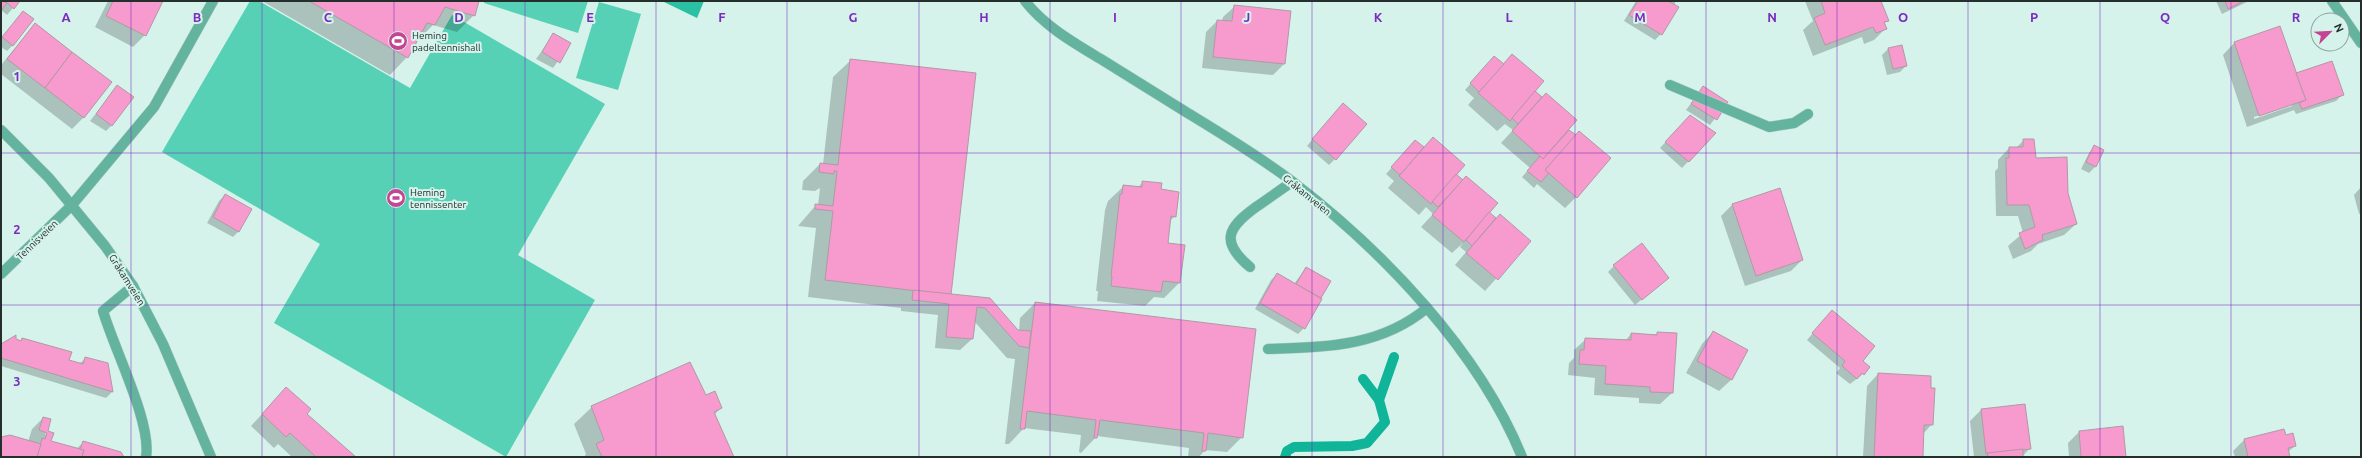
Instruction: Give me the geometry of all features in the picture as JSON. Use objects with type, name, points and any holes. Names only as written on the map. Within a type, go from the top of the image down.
[{"type":"street","name":"Tennisveien","points":[[1,274],[72,205],[154,107],[213,1]]},
{"type":"street","name":"Gråkamveien","points":[[1025,1],[1047,23],[1073,42],[1224,135],[1292,182],[1377,256],[1427,308],[1459,347],[1489,389],[1510,427],[1522,457]]},
{"type":"street","points":[[2332,1],[2361,43]]},
{"type":"street","points":[[1670,85],[1769,127],[1794,123],[1808,114]]},
{"type":"street","name":"Gråkamveien","points":[[1,130],[23,150],[72,205],[105,246],[133,286],[164,344],[211,457]]},
{"type":"street","points":[[1250,267],[1238,257],[1233,249],[1230,240],[1233,227],[1248,213],[1292,182]]},
{"type":"street","points":[[133,286],[103,311],[111,338],[144,425],[148,448],[146,457]]},
{"type":"street","points":[[1268,349],[1323,347],[1349,344],[1398,328],[1427,308]]},
{"type":"green space","name":"Heming tennissenter","points":[[250,1],[259,1],[410,88],[452,15],[605,104],[518,255],[595,300],[506,457],[274,323],[320,244],[162,152]]},
{"type":"green space","points":[[484,1],[588,1],[578,33],[484,3]]},
{"type":"green space","points":[[662,1],[704,1],[697,18]]},
{"type":"green space","points":[[599,2],[641,14],[618,90],[576,78]]},
{"type":"building","points":[[1,1],[7,3],[1,11]]},
{"type":"building","points":[[5,1],[20,1],[14,9]]},
{"type":"building","points":[[113,1],[163,1],[146,36],[106,16]]},
{"type":"building","name":"Heming padeltennishall","points":[[309,1],[479,1],[475,16],[445,7],[435,25],[427,23],[408,58]]},
{"type":"building","points":[[1638,1],[1668,1],[1679,7],[1662,35],[1629,15]]},
{"type":"building","points":[[1821,1],[1881,1],[1889,21],[1884,22],[1887,29],[1876,33],[1873,27],[1825,45],[1814,18],[1825,13]]},
{"type":"building","points":[[2225,1],[2244,1],[2228,9]]},
{"type":"building","points":[[1234,5],[1291,11],[1285,64],[1213,57],[1217,20],[1232,21]]},
{"type":"building","points":[[23,11],[34,19],[13,46],[2,37]]},
{"type":"building","points":[[35,23],[72,52],[45,88],[7,59]]},
{"type":"building","points":[[2280,26],[2306,100],[2259,116],[2234,42]]},
{"type":"building","points":[[553,33],[571,43],[560,63],[542,52]]},
{"type":"building","points":[[1902,45],[1907,66],[1893,69],[1888,48]]},
{"type":"building","points":[[72,52],[112,82],[84,118],[45,88]]},
{"type":"building","points":[[1512,54],[1544,81],[1510,121],[1478,93]]},
{"type":"building","points":[[1494,56],[1504,64],[1479,92],[1470,83]]},
{"type":"building","points":[[850,59],[976,73],[951,295],[825,280],[833,211],[815,209],[815,204],[833,206],[837,171],[834,171],[834,174],[819,172],[820,163],[838,165]]},
{"type":"building","points":[[2332,61],[2344,95],[2302,109],[2299,103],[2306,100],[2296,73]]},
{"type":"building","points":[[117,85],[134,97],[112,126],[96,114]]},
{"type":"building","points":[[1703,86],[1728,102],[1717,120],[1691,104]]},
{"type":"building","points":[[1535,91],[1542,97],[1518,124],[1512,118]]},
{"type":"building","points":[[1546,93],[1577,120],[1543,159],[1512,131]]},
{"type":"building","points":[[1343,103],[1367,124],[1336,160],[1312,139]]},
{"type":"building","points":[[1690,115],[1716,133],[1689,162],[1665,142]]},
{"type":"building","points":[[1569,130],[1576,135],[1545,170],[1549,173],[1541,182],[1527,171],[1540,156],[1543,159]]},
{"type":"building","points":[[1579,131],[1611,158],[1577,198],[1545,170]]},
{"type":"building","points":[[1433,137],[1465,165],[1431,204],[1399,176]]},
{"type":"building","points":[[2023,139],[2034,139],[2036,158],[2067,157],[2068,193],[2077,224],[2042,235],[2043,240],[2025,249],[2019,233],[2035,227],[2029,205],[2007,205],[2006,158],[2009,158],[2009,147],[2023,147]]},
{"type":"building","points":[[1415,140],[1424,147],[1400,175],[1391,167]]},
{"type":"building","points":[[2094,145],[2104,150],[2096,167],[2086,162]]},
{"type":"building","points":[[1456,174],[1463,180],[1438,207],[1432,202]]},
{"type":"building","points":[[1466,176],[1498,203],[1464,242],[1432,215]]},
{"type":"building","points":[[1142,181],[1162,183],[1161,189],[1179,192],[1176,217],[1171,216],[1168,243],[1185,245],[1180,283],[1163,281],[1161,292],[1111,286],[1120,194],[1122,194],[1123,185],[1142,187]]},
{"type":"building","points":[[1780,188],[1803,260],[1756,276],[1732,204]]},
{"type":"building","points":[[225,194],[252,209],[239,232],[213,217]]},
{"type":"building","points":[[1489,212],[1496,218],[1472,246],[1466,240]]},
{"type":"building","points":[[1500,214],[1531,241],[1498,280],[1466,253]]},
{"type":"building","points":[[1642,243],[1669,278],[1642,300],[1613,265]]},
{"type":"building","points":[[1306,267],[1331,281],[1321,298],[1296,284]]},
{"type":"building","points":[[1277,273],[1322,299],[1305,329],[1260,303]]},
{"type":"building","points":[[913,290],[990,298],[1018,330],[1031,331],[1029,348],[1019,346],[985,308],[977,307],[973,339],[946,337],[949,304],[912,300]]},
{"type":"building","points":[[1035,302],[1256,329],[1243,438],[1208,433],[1206,451],[1202,451],[1204,433],[1100,420],[1097,438],[1094,438],[1096,420],[1027,411],[1025,429],[1020,429]]},
{"type":"building","points":[[1832,310],[1875,346],[1863,361],[1870,367],[1864,375],[1862,373],[1857,379],[1842,366],[1845,361],[1812,333]]},
{"type":"building","points":[[1713,331],[1748,350],[1732,380],[1697,361]]},
{"type":"building","points":[[1657,332],[1677,333],[1673,393],[1650,392],[1650,387],[1605,384],[1606,366],[1579,364],[1580,350],[1584,350],[1585,338],[1631,340],[1631,333],[1657,335]]},
{"type":"building","points":[[16,335],[16,339],[21,341],[22,338],[72,352],[69,360],[83,364],[85,357],[108,363],[113,392],[1,358],[1,344]]},
{"type":"building","points":[[690,362],[706,395],[715,391],[722,408],[714,412],[734,457],[602,457],[596,444],[604,440],[591,406]]},
{"type":"building","points":[[1878,373],[1931,376],[1931,388],[1935,388],[1933,425],[1924,425],[1923,457],[1874,457]]},
{"type":"building","points":[[286,387],[311,409],[307,414],[356,457],[316,457],[290,433],[286,437],[262,414]]},
{"type":"building","points":[[2025,404],[2031,449],[1986,454],[1981,409]]},
{"type":"building","points":[[43,417],[51,419],[48,431],[54,433],[51,441],[84,450],[82,457],[37,457],[42,438],[45,439],[47,433],[39,430]]},
{"type":"building","points":[[2123,426],[2126,457],[2081,457],[2079,431]]},
{"type":"building","points":[[2284,429],[2286,435],[2293,433],[2296,446],[2288,448],[2290,457],[2248,457],[2244,439]]},
{"type":"building","points":[[10,435],[41,444],[37,457],[1,457],[1,437]]},
{"type":"building","points":[[83,441],[121,452],[124,457],[82,457],[84,450],[80,449]]},
{"type":"building","points":[[2023,449],[2023,457],[1988,457],[1987,453]]},
{"type":"waterway","points":[[1285,457],[1287,451],[1294,447],[1352,446],[1367,443],[1385,422],[1379,400],[1394,357]]},
{"type":"waterway","points":[[1363,379],[1379,400]]},
{"type":"place","name":"Heming padeltennishall","points":[[398,41]]},
{"type":"place","name":"Heming tennissenter","points":[[396,198]]}]
